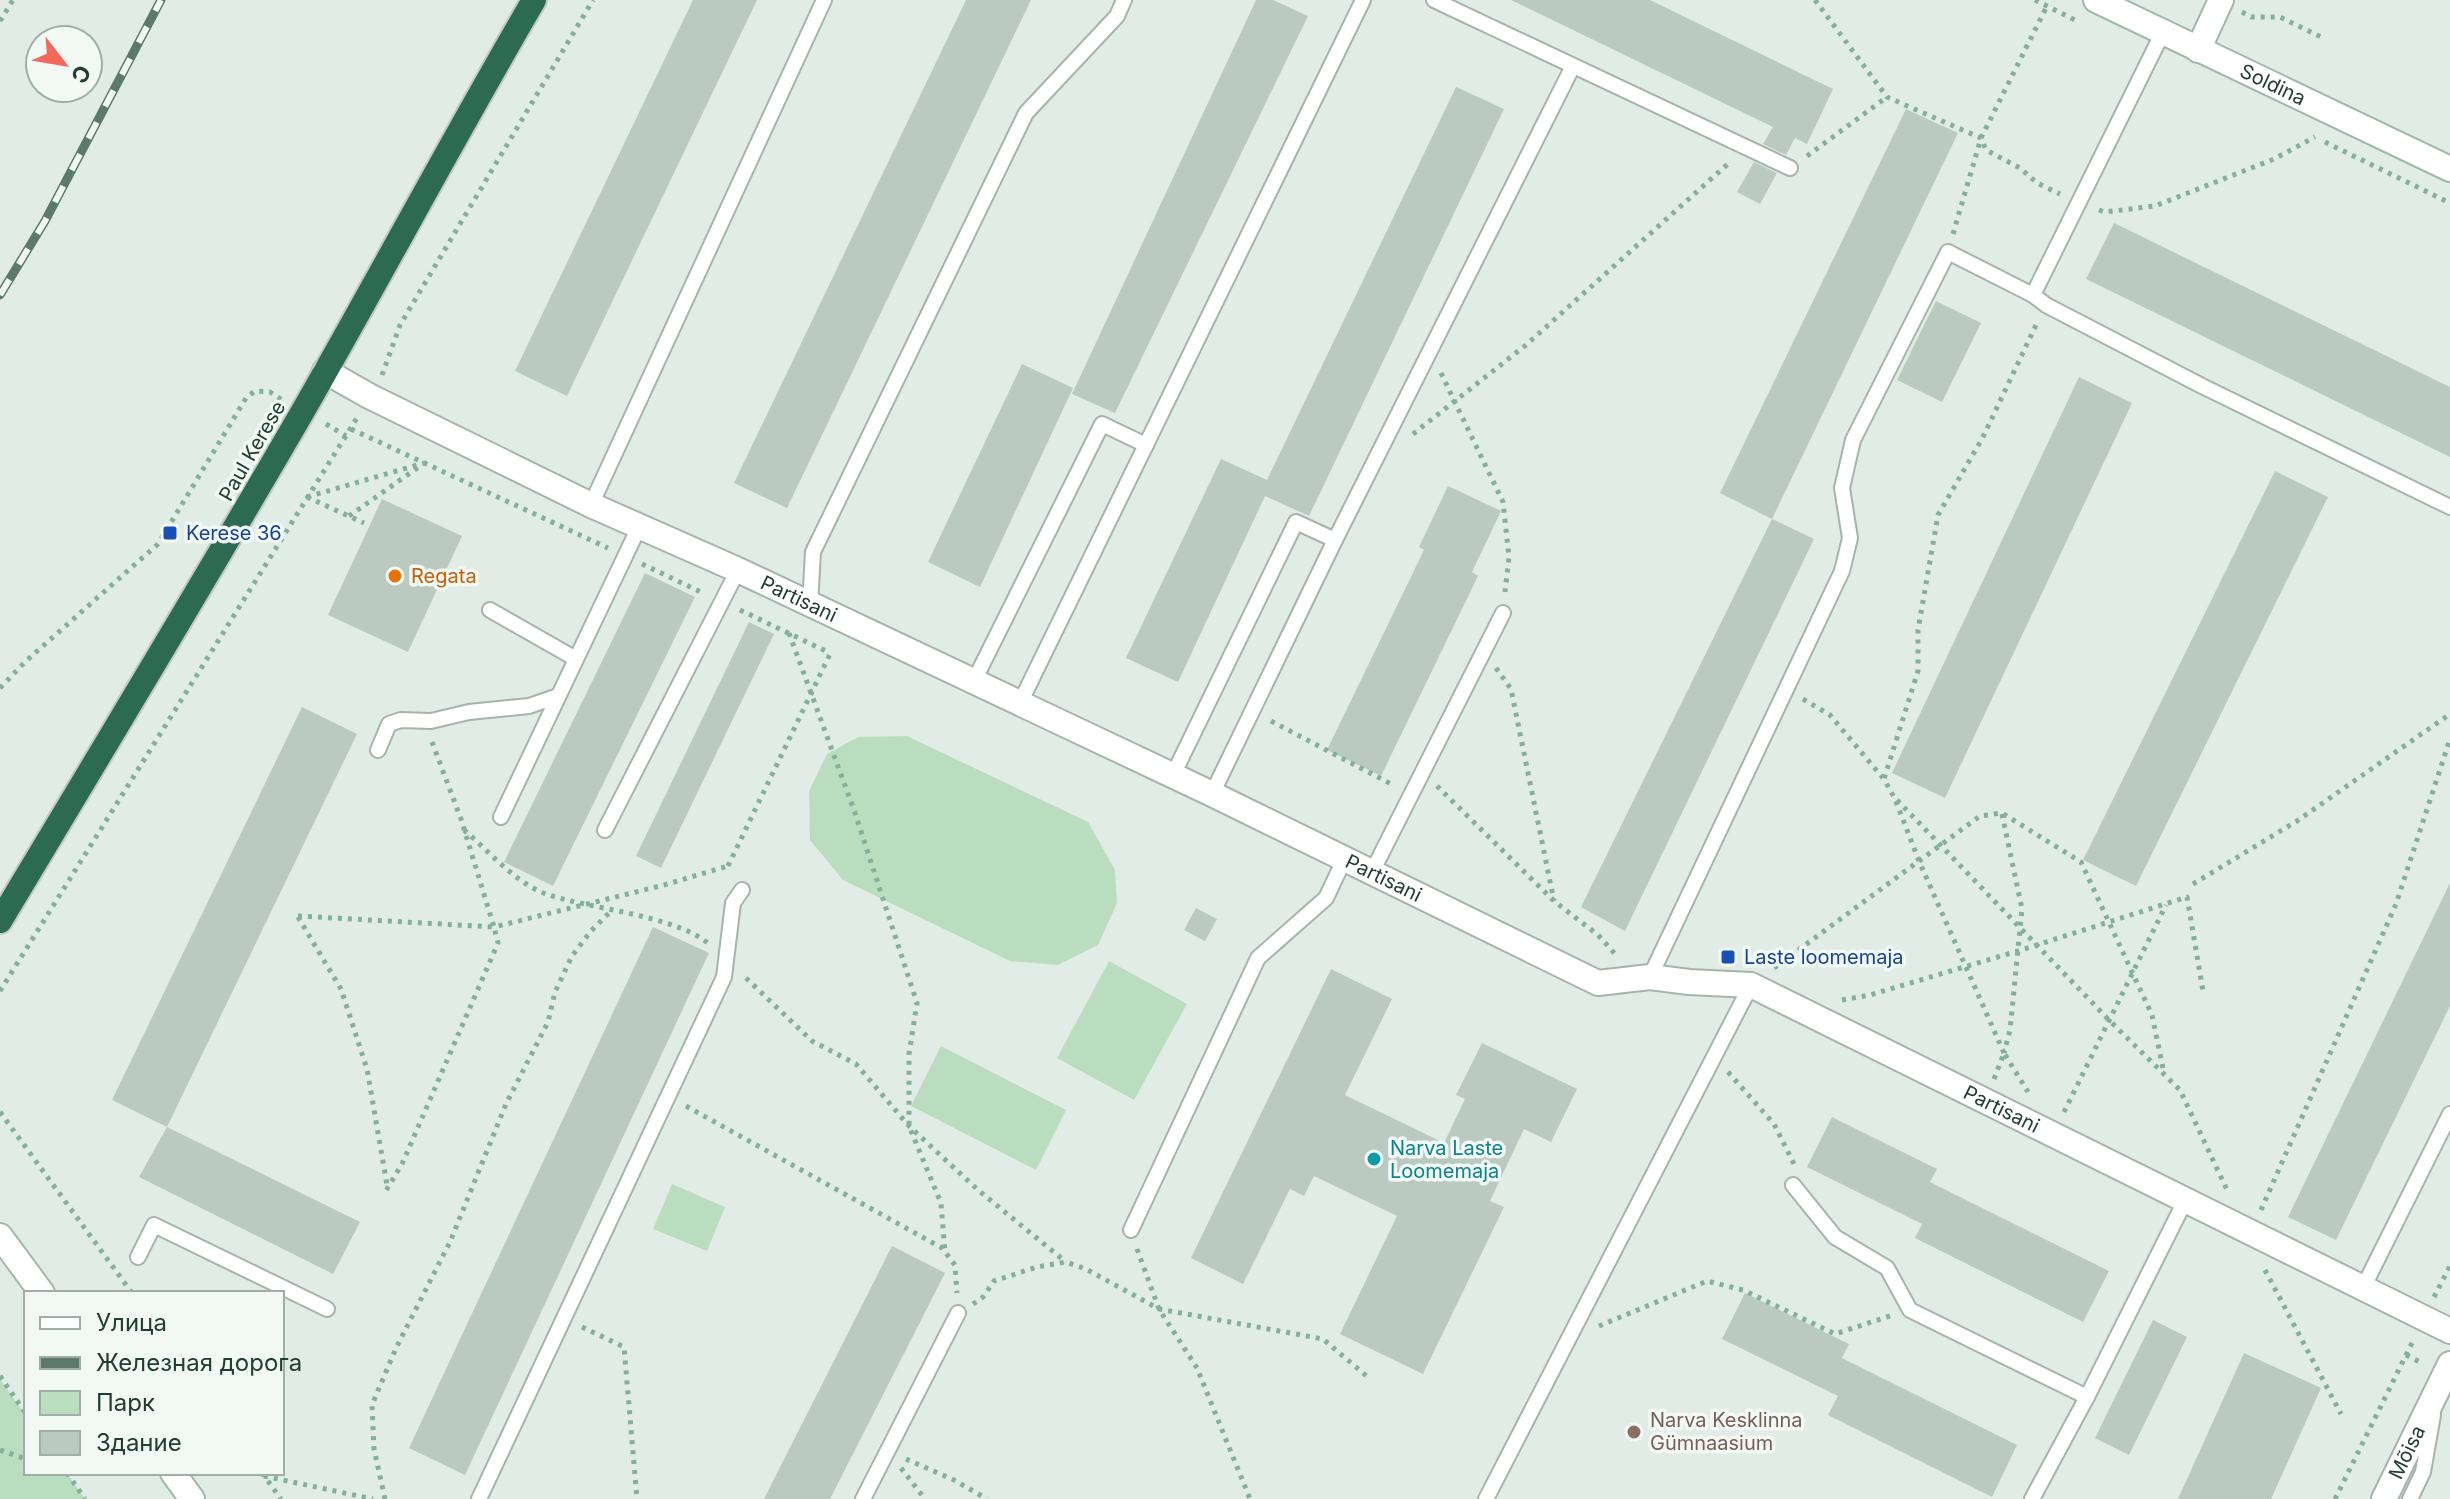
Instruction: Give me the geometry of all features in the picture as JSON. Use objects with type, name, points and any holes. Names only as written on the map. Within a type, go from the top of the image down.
[{"type":"highway","name":"Paul Kerese","points":[[0,921],[303,411],[534,0]]},
{"type":"street","name":"Soldina","points":[[2096,0],[2450,169]]},
{"type":"street","points":[[2198,50],[2221,1]]},
{"type":"street","name":"Partisani","points":[[325,371],[369,396],[591,505],[738,570],[1173,775],[1598,983],[1643,978],[1751,985],[2450,1331]]},
{"type":"street","points":[[0,1236],[41,1291]]},
{"type":"street","name":"Mõisa","points":[[2384,1499],[2450,1364]]},
{"type":"street","points":[[174,1475],[192,1499]]},
{"type":"lane","points":[[591,505],[824,0]]},
{"type":"lane","points":[[810,605],[813,552],[1026,113],[1117,16],[1124,0]]},
{"type":"lane","points":[[1020,703],[1363,0]]},
{"type":"lane","points":[[1434,0],[1790,168]]},
{"type":"lane","points":[[2033,295],[2162,34]]},
{"type":"lane","points":[[1212,794],[1335,540],[1573,66]]},
{"type":"lane","points":[[1643,978],[1842,571],[1850,538],[1842,488],[1853,440],[1948,252],[2202,386],[2450,507]]},
{"type":"lane","points":[[974,681],[1102,424],[1146,445]]},
{"type":"lane","points":[[1173,775],[1296,522],[1335,540]]},
{"type":"lane","points":[[501,817],[639,527]]},
{"type":"lane","points":[[605,830],[738,570]]},
{"type":"lane","points":[[490,610],[576,659]]},
{"type":"lane","points":[[1372,872],[1503,613]]},
{"type":"lane","points":[[378,750],[389,724],[401,720],[431,721],[469,712],[529,706],[558,696]]},
{"type":"lane","points":[[1131,1230],[1258,958],[1326,898],[1344,860]]},
{"type":"lane","points":[[479,1499],[724,977],[733,903],[742,890]]},
{"type":"lane","points":[[1486,1499],[1751,985]]},
{"type":"lane","points":[[2363,1288],[2450,1114]]},
{"type":"lane","points":[[1793,1185],[1835,1237],[1887,1268],[1910,1310],[2087,1397]]},
{"type":"lane","points":[[2032,1499],[2186,1199]]},
{"type":"lane","points":[[138,1257],[154,1225],[327,1309]]},
{"type":"lane","points":[[863,1499],[958,1313]]},
{"type":"lane","points":[[2410,1499],[2423,1472],[2438,1388]]},
{"type":"path","points":[[0,21],[13,0]]},
{"type":"path","points":[[0,991],[351,429],[385,371],[400,325],[593,0]]},
{"type":"path","points":[[1815,0],[1887,97],[1981,138],[1986,150],[2020,168],[2037,183],[2079,204],[2105,212],[2155,206],[2274,159],[2315,137]]},
{"type":"path","points":[[2221,1],[2251,17],[2280,17],[2323,38]]},
{"type":"path","points":[[1948,252],[1981,138],[2047,6]]},
{"type":"path","points":[[1790,168],[1887,97]]},
{"type":"path","points":[[1408,438],[1526,345],[1746,148]]},
{"type":"path","points":[[1884,779],[1918,671],[1918,630],[1938,515],[1983,437],[2046,305]]},
{"type":"path","points":[[1430,350],[1503,502],[1509,557],[1503,613]]},
{"type":"path","points":[[0,688],[26,661],[158,544],[246,398],[255,391],[270,392],[346,436]]},
{"type":"path","points":[[351,429],[830,653]]},
{"type":"path","points":[[306,497],[425,462]]},
{"type":"path","points":[[349,516],[425,462]]},
{"type":"path","points":[[306,497],[364,523]]},
{"type":"path","points":[[742,890],[734,883],[728,866],[844,621]]},
{"type":"path","points":[[789,633],[854,810],[917,1003],[909,1054],[909,1126],[941,1203],[945,1252]]},
{"type":"path","points":[[1483,651],[1511,689],[1554,901]]},
{"type":"path","points":[[1786,689],[1830,715],[1884,779],[2004,1053],[2010,1030],[2022,909],[2002,813]]},
{"type":"path","points":[[1252,711],[1411,794]]},
{"type":"path","points":[[2193,884],[2297,821],[2450,714]]},
{"type":"path","points":[[384,1194],[402,1164],[498,943],[464,830],[432,748],[431,721]]},
{"type":"path","points":[[2246,1229],[2261,1210],[2396,904],[2450,739]]},
{"type":"path","points":[[1423,772],[1554,901],[1598,935],[1643,978]]},
{"type":"path","points":[[1895,799],[2109,1020]]},
{"type":"path","points":[[1751,985],[1980,816],[2002,813],[2081,862],[2152,1015],[2164,1074]]},
{"type":"path","points":[[464,830],[511,874],[544,893],[654,921],[700,937],[812,1041],[856,1064],[909,1126],[978,1190],[1066,1262],[1086,1269],[1159,1309],[1323,1339],[1370,1379]]},
{"type":"path","points":[[388,1187],[367,1069],[341,989],[298,916],[494,927],[728,866]]},
{"type":"path","points":[[1841,1000],[1870,995],[1966,967],[2187,897],[2203,991]]},
{"type":"path","points":[[2053,1134],[2167,904]]},
{"type":"path","points":[[385,1499],[374,1449],[372,1405],[396,1348],[450,1242],[506,1104],[548,1022],[555,992],[572,956],[612,910]]},
{"type":"path","points":[[1715,1056],[1774,1124],[1794,1164],[1793,1185]]},
{"type":"path","points":[[670,1097],[945,1252],[955,1265],[958,1313],[983,1297],[994,1281],[1037,1267],[1066,1262]]},
{"type":"path","points":[[0,1112],[131,1291]]},
{"type":"path","points":[[1131,1230],[1159,1309],[1197,1368],[1250,1499]]},
{"type":"path","points":[[2335,1499],[2424,1318],[2447,1278],[2450,1266]]},
{"type":"path","points":[[1568,1339],[1707,1281],[1743,1290],[1835,1334],[1910,1310]]},
{"type":"path","points":[[564,1318],[624,1347],[637,1499]]},
{"type":"path","points":[[0,1376],[24,1411]]},
{"type":"path","points":[[0,1450],[24,1458]]},
{"type":"path","points":[[886,1451],[925,1499]]},
{"type":"path","points":[[886,1451],[954,1480],[987,1499]]},
{"type":"path","points":[[68,1475],[85,1499]]},
{"type":"path","points":[[264,1475],[281,1499]]},
{"type":"path","points":[[267,1475],[373,1499]]},
{"type":"green space","points":[[907,736],[1088,822],[1115,870],[1117,903],[1098,945],[1058,965],[1010,961],[843,880],[810,840],[809,791],[827,754],[858,737]]},
{"type":"green space","points":[[1109,961],[1187,1004],[1134,1100],[1057,1058]]},
{"type":"green space","points":[[941,1046],[1066,1110],[1036,1170],[911,1106]]},
{"type":"green space","points":[[672,1184],[725,1207],[707,1251],[653,1229]]},
{"type":"green space","points":[[0,1379],[24,1413],[24,1475],[68,1475],[85,1499],[0,1499]]},
{"type":"building","points":[[693,0],[757,0],[567,396],[515,371]]},
{"type":"building","points":[[966,0],[1031,0],[787,508],[734,483]]},
{"type":"building","points":[[1256,0],[1273,0],[1308,16],[1115,413],[1072,394]]},
{"type":"building","points":[[1511,0],[1650,0],[1833,89],[1807,144],[1795,138],[1786,155],[1763,144],[1773,127]]},
{"type":"building","points":[[1456,87],[1504,109],[1309,516],[1265,496],[1178,682],[1126,658],[1221,459],[1267,480]]},
{"type":"building","points":[[1906,109],[1958,133],[1772,519],[1720,493]]},
{"type":"building","points":[[1754,162],[1777,173],[1760,204],[1737,192]]},
{"type":"building","points":[[2114,223],[2450,387],[2450,457],[2086,279]]},
{"type":"building","points":[[1936,301],[1981,323],[1942,402],[1897,380]]},
{"type":"building","points":[[1022,364],[1073,388],[980,587],[928,562]]},
{"type":"building","points":[[2079,377],[2132,403],[1945,798],[1892,773]]},
{"type":"building","points":[[2275,471],[2328,497],[2136,886],[2083,860]]},
{"type":"building","points":[[1448,486],[1501,511],[1472,572],[1478,576],[1381,776],[1327,750],[1424,550],[1419,547]]},
{"type":"building","name":"Regata","points":[[382,499],[462,536],[408,652],[328,615]]},
{"type":"building","points":[[1772,519],[1814,539],[1625,931],[1581,907]]},
{"type":"building","points":[[645,573],[695,597],[553,886],[504,862]]},
{"type":"building","points":[[749,622],[774,634],[661,868],[636,856]]},
{"type":"building","points":[[302,707],[357,734],[167,1127],[112,1100]]},
{"type":"building","points":[[2450,883],[2450,1006],[2336,1240],[2288,1217]]},
{"type":"building","points":[[1196,908],[1217,919],[1205,941],[1184,930]]},
{"type":"building","points":[[653,927],[709,953],[465,1475],[409,1448]]},
{"type":"building","name":"Narva Laste Loomemaja","points":[[1331,969],[1392,999],[1345,1095],[1444,1143],[1465,1099],[1456,1095],[1482,1043],[1577,1089],[1551,1142],[1524,1129],[1490,1201],[1504,1207],[1423,1374],[1340,1334],[1397,1216],[1314,1176],[1304,1196],[1290,1189],[1243,1284],[1191,1258]]},
{"type":"building","points":[[1832,1117],[1937,1169],[1930,1182],[2109,1271],[2083,1322],[1915,1238],[1922,1224],[1807,1167]]},
{"type":"building","points":[[167,1127],[360,1222],[333,1274],[139,1177]]},
{"type":"building","points":[[892,1246],[945,1273],[830,1499],[764,1499]]},
{"type":"building","points":[[1745,1293],[1849,1344],[1842,1358],[2017,1445],[1992,1497],[1828,1415],[1838,1396],[1722,1339]]},
{"type":"building","points":[[2153,1320],[2187,1337],[2129,1455],[2095,1438]]},
{"type":"building","points":[[2244,1353],[2321,1388],[2271,1499],[2178,1499]]},
{"type":"railway","points":[[0,295],[45,221],[161,0]]},
{"type":"place","name":"Kerese 36","points":[[170,533]]},
{"type":"place","name":"Regata","points":[[395,576]]},
{"type":"place","name":"Laste loomemaja","points":[[1728,957]]},
{"type":"place","name":"Narva Laste Loomemaja","points":[[1374,1159]]},
{"type":"place","name":"Narva Kesklinna Gümnaasium","points":[[1634,1432]]}]
